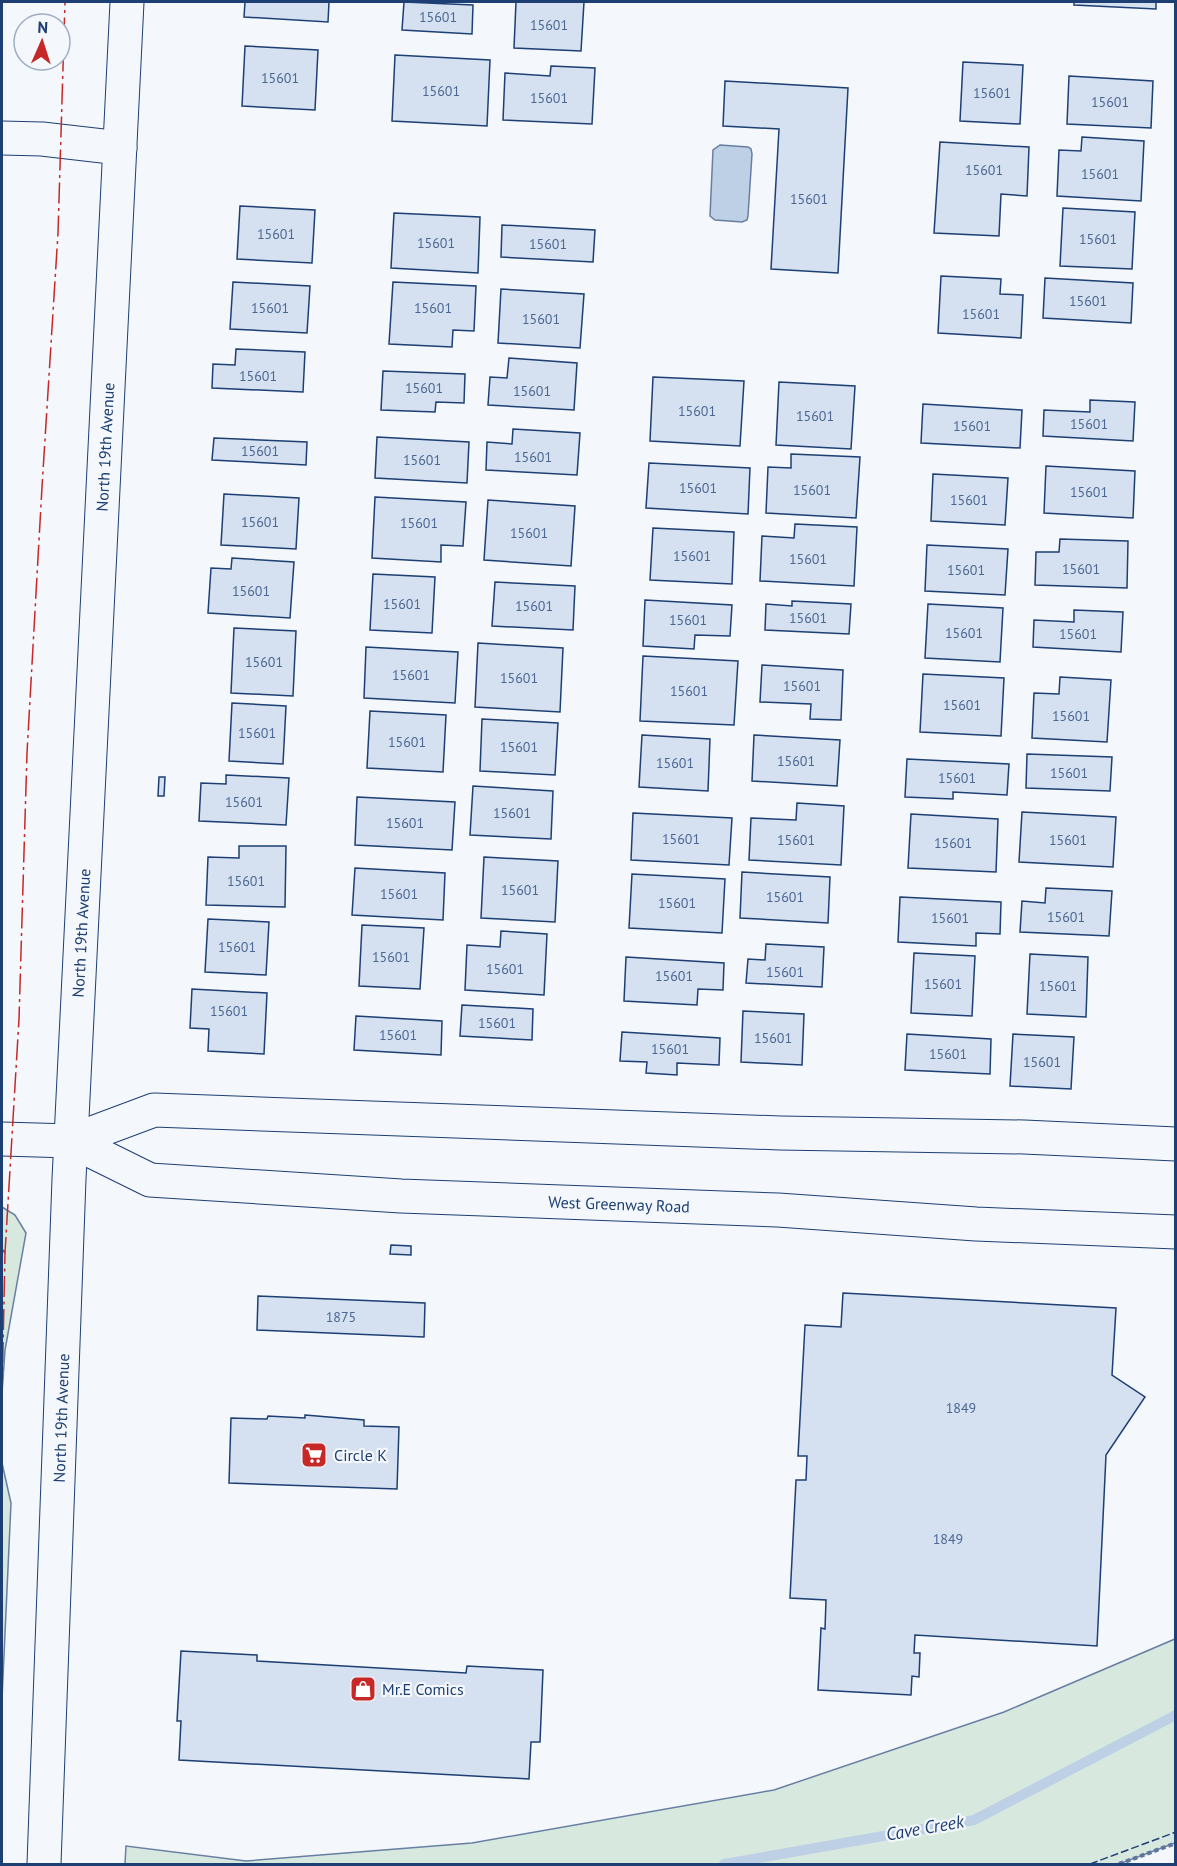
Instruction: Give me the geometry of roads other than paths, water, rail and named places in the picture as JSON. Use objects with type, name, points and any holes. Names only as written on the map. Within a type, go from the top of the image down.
[{"type":"main road","name":"North 19th Avenue","points":[[44,1855],[71,1141],[127,2]]},
{"type":"main road","points":[[2,138],[42,139],[120,148]]},
{"type":"main road","name":"West Greenway Road","points":[[2,1139],[71,1141],[154,1110],[780,1133],[1024,1137],[1176,1144]]},
{"type":"main road","name":"West Greenway Road","points":[[71,1141],[150,1180],[379,1195],[778,1210],[976,1224],[1176,1232]]},
{"type":"water","points":[[720,145],[751,149],[748,216],[747,220],[742,222],[715,220],[710,216],[713,150]]},
{"type":"waterway","name":"Cave Creek","points":[[724,1864],[974,1820],[1176,1715]]},
{"type":"place","name":"Circle K","points":[[314,1455]]},
{"type":"place","name":"Mr.E Comics","points":[[363,1689]]}]
